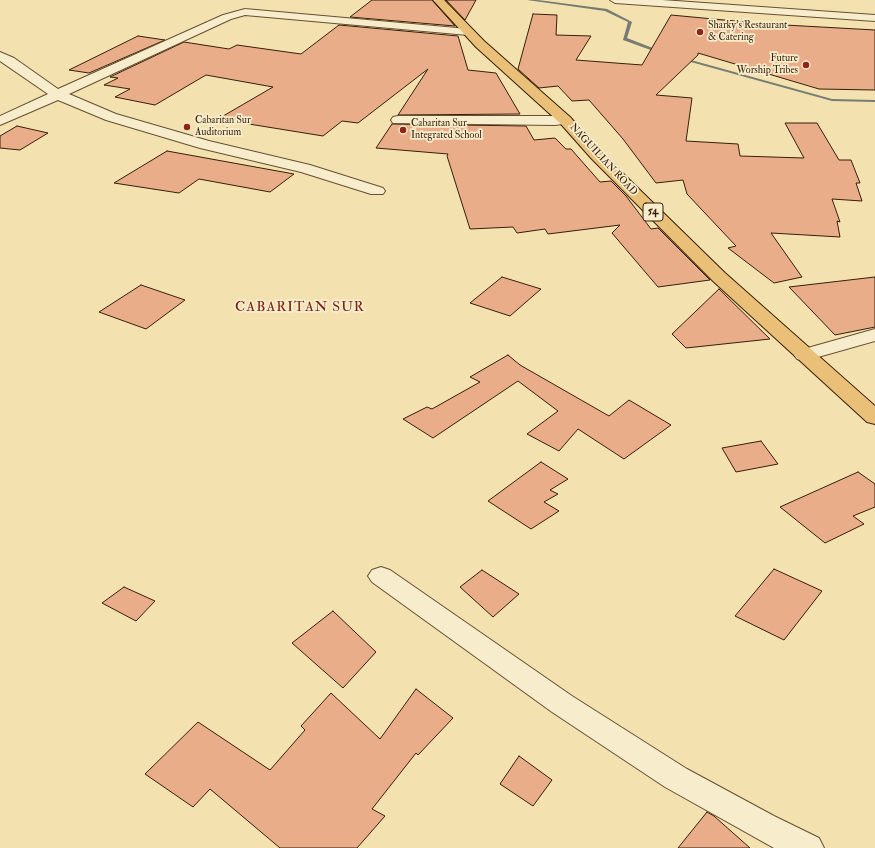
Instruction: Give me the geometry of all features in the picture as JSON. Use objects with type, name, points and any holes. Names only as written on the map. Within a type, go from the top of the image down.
[{"type":"highway","name":"NAGUILIAN ROAD","points":[[438,0],[468,32],[565,120],[596,155],[719,277],[804,355],[875,417]]},
{"type":"street","points":[[615,0],[875,18]]},
{"type":"street","points":[[0,121],[56,94],[227,17],[245,12],[468,32]]},
{"type":"street","points":[[0,56],[10,60],[56,94],[111,117],[205,145],[305,168],[377,191]]},
{"type":"street","points":[[398,120],[565,120]]},
{"type":"street","points":[[804,355],[875,335]]},
{"type":"street","points":[[381,576],[562,704],[676,778],[762,826],[807,848]]},
{"type":"building","points":[[372,0],[432,0],[455,26],[350,17]]},
{"type":"building","points":[[446,0],[476,0],[465,20]]},
{"type":"building","points":[[533,14],[557,15],[556,35],[591,36],[576,60],[642,65],[671,15],[767,24],[875,30],[875,90],[819,89],[698,53],[698,55],[656,95],[692,98],[686,141],[738,144],[740,156],[804,158],[785,123],[817,123],[839,160],[851,160],[860,183],[856,183],[862,201],[832,199],[840,222],[837,221],[840,237],[771,233],[802,277],[774,283],[728,248],[736,246],[687,194],[683,180],[656,183],[623,139],[589,100],[572,101],[558,86],[539,88],[518,69]]},
{"type":"building","points":[[339,25],[458,36],[468,70],[496,73],[520,114],[398,115],[428,69],[358,123],[342,121],[323,136],[218,119],[273,87],[206,75],[155,105],[115,97],[130,89],[104,85],[118,78],[110,77],[184,42],[229,49],[237,45],[301,54]]},
{"type":"building","points":[[138,36],[165,40],[89,73],[69,70]]},
{"type":"building","points":[[392,124],[526,126],[534,140],[555,138],[566,149],[571,149],[600,182],[611,181],[626,196],[651,229],[658,228],[710,280],[658,287],[612,233],[620,225],[548,234],[545,229],[517,233],[513,227],[470,229],[447,156],[448,154],[376,148]]},
{"type":"building","points":[[17,126],[48,133],[20,150],[0,148],[0,136]]},
{"type":"building","points":[[167,151],[294,174],[270,192],[199,179],[179,193],[114,183]]},
{"type":"building","points":[[502,277],[541,289],[510,316],[470,303]]},
{"type":"building","points":[[875,277],[875,327],[835,335],[789,287]]},
{"type":"building","points":[[141,285],[185,300],[146,329],[99,312]]},
{"type":"building","points":[[719,289],[770,339],[686,348],[672,334]]},
{"type":"building","points":[[508,355],[520,365],[609,416],[629,400],[671,425],[624,459],[578,429],[559,451],[527,434],[558,411],[518,381],[433,438],[403,419],[427,407],[432,409],[480,382],[470,377]]},
{"type":"building","points":[[761,441],[778,464],[736,472],[722,448]]},
{"type":"building","points":[[541,462],[568,479],[550,490],[558,494],[544,502],[559,511],[531,529],[488,501]]},
{"type":"building","points":[[858,472],[875,484],[875,507],[853,516],[864,524],[825,543],[780,507]]},
{"type":"building","points":[[774,569],[822,591],[784,640],[735,616]]},
{"type":"building","points":[[482,570],[519,594],[493,617],[460,587]]},
{"type":"building","points":[[124,587],[155,601],[136,621],[102,603]]},
{"type":"building","points":[[333,611],[376,652],[343,688],[292,643]]},
{"type":"building","points":[[416,689],[453,718],[418,755],[416,753],[372,809],[385,816],[357,848],[280,848],[210,789],[193,807],[145,774],[198,722],[270,770],[305,730],[301,726],[331,693],[380,739]]},
{"type":"building","points":[[519,756],[552,780],[533,806],[500,784]]},
{"type":"building","points":[[707,812],[714,816],[750,848],[678,848]]},
{"type":"waterway","points":[[529,0],[606,10],[630,22],[625,39],[661,52]]},
{"type":"waterway","points":[[682,58],[832,100],[875,101]]},
{"type":"place","name":"Sharky's Restaurant & Catering","points":[[700,32]]},
{"type":"place","name":"Future Worship Tribes","points":[[806,65]]},
{"type":"place","name":"Cabaritan Sur Auditorium","points":[[187,127]]},
{"type":"place","name":"Cabaritan Sur Integrated School","points":[[403,130]]},
{"type":"district","name":"CABARITAN SUR","points":[[300,308]]}]
